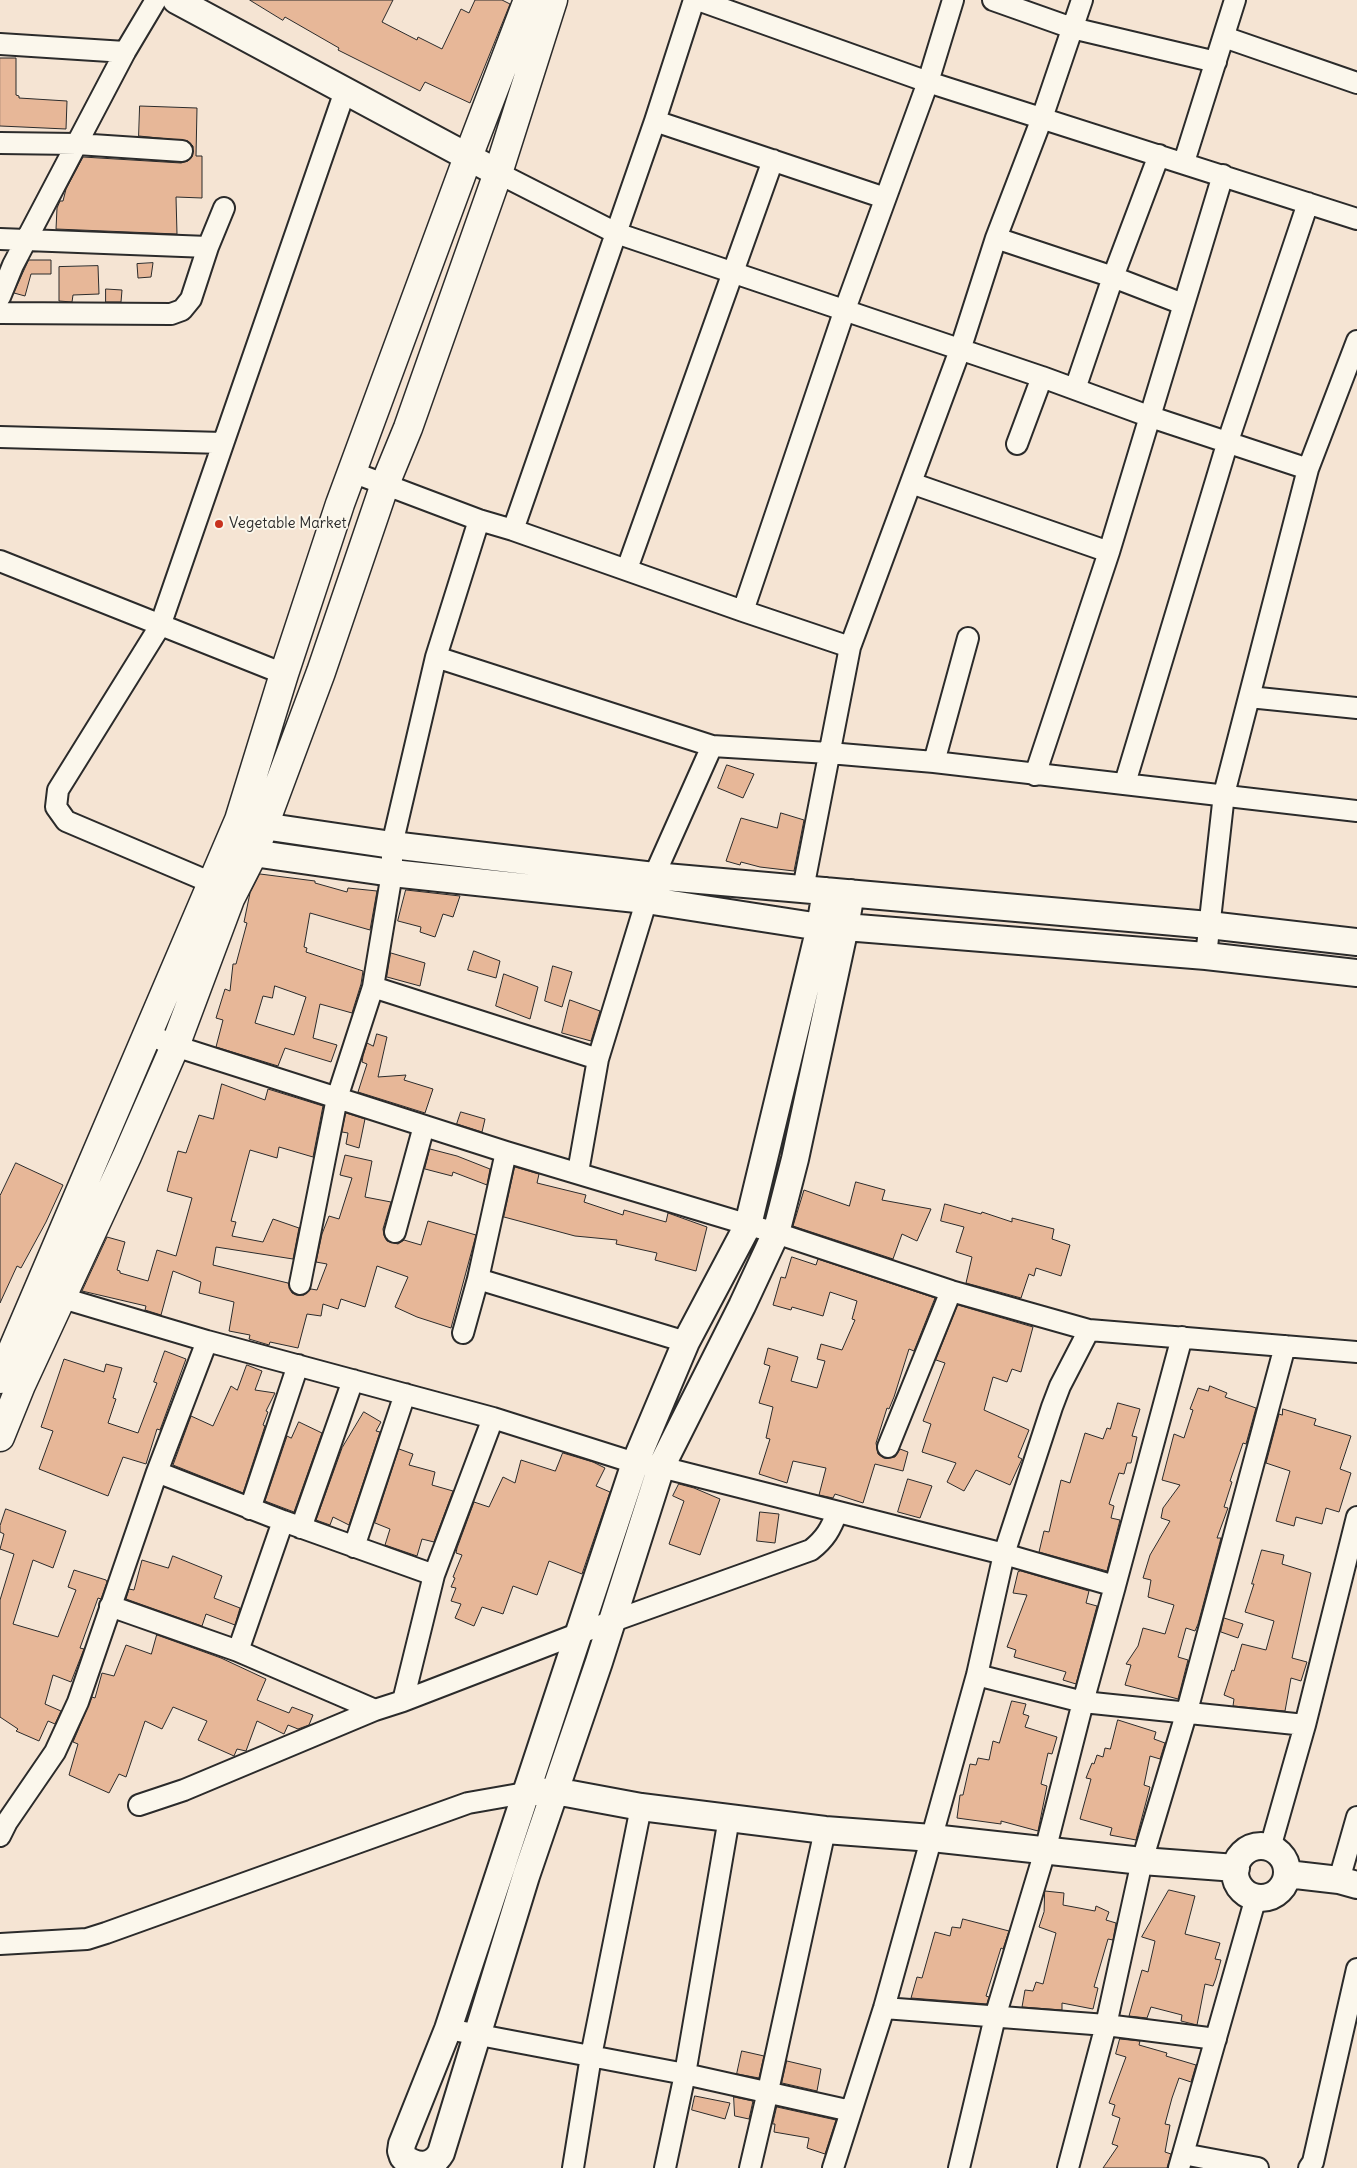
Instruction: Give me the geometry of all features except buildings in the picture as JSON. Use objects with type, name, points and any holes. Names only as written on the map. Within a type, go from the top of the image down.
[{"type":"main road","points":[[0,1379],[123,1165],[175,1046],[230,899],[254,852],[251,823],[284,674],[352,472],[468,157],[532,1]]},
{"type":"main road","points":[[0,1437],[21,1385],[49,1294],[148,1034],[226,850],[251,823],[321,672],[385,484],[408,428],[498,173],[532,1]]},
{"type":"street","points":[[0,297],[13,265],[125,52],[156,0]]},
{"type":"street","points":[[176,0],[498,173],[616,233],[1075,389],[1151,418],[1228,441],[1308,469]]},
{"type":"street","points":[[512,530],[655,121],[694,0]]},
{"type":"street","points":[[698,0],[928,82],[1184,162],[1357,219]]},
{"type":"street","points":[[743,611],[844,312],[928,82],[953,0]]},
{"type":"street","points":[[994,0],[1072,28],[1216,62]]},
{"type":"street","points":[[833,927],[748,1225],[686,1342],[634,1463],[448,2029],[402,2144],[401,2151],[403,2157],[422,2166],[432,2166],[441,2153],[479,2035],[526,1876],[599,1662],[661,1467],[742,1306],[776,1233],[795,1159],[833,927],[827,891],[829,753],[850,647],[960,350],[996,238],[1042,118],[1082,0]]},
{"type":"street","points":[[1184,162],[1235,0]]},
{"type":"street","points":[[1224,37],[1357,83]]},
{"type":"street","points":[[0,44],[125,52]]},
{"type":"street","points":[[212,883],[66,822],[56,807],[58,790],[160,626],[345,91]]},
{"type":"street","points":[[655,121],[885,198]]},
{"type":"street","points":[[0,144],[77,144],[182,151]]},
{"type":"street","points":[[1075,389],[1113,277],[1159,155]]},
{"type":"street","points":[[628,569],[773,160]]},
{"type":"street","points":[[1035,775],[1151,418],[1183,304],[1223,175]]},
{"type":"street","points":[[1125,783],[1228,441],[1308,203]]},
{"type":"street","points":[[0,313],[171,314],[182,310],[191,299],[208,247],[224,208]]},
{"type":"street","points":[[0,238],[208,247]]},
{"type":"street","points":[[996,238],[1113,277],[1183,304]]},
{"type":"street","points":[[1206,956],[1224,794],[1308,469],[1357,341]]},
{"type":"street","points":[[1017,444],[1042,378]]},
{"type":"street","points":[[0,437],[223,443]]},
{"type":"street","points":[[352,472],[479,520],[628,569],[743,611],[850,647]]},
{"type":"street","points":[[911,483],[1109,552]]},
{"type":"street","points":[[300,1284],[337,1098],[373,987],[392,873],[392,845],[436,657],[479,520]]},
{"type":"street","points":[[0,561],[284,674]]},
{"type":"street","points":[[934,762],[968,638]]},
{"type":"street","points":[[436,657],[712,746],[934,762],[1035,775],[1224,794],[1357,811]]},
{"type":"street","points":[[1250,697],[1357,708]]},
{"type":"street","points":[[578,1172],[598,1059],[650,888],[712,746]]},
{"type":"street","points":[[251,823],[650,888],[833,927],[1206,956],[1357,973]]},
{"type":"street","points":[[226,850],[254,852],[392,873],[650,888],[827,891],[1209,925],[1357,942]]},
{"type":"street","points":[[373,987],[598,1059]]},
{"type":"street","points":[[148,1034],[175,1046],[506,1152],[578,1172],[776,1233],[951,1291],[1089,1330],[1357,1352]]},
{"type":"street","points":[[395,1232],[424,1126]]},
{"type":"street","points":[[464,1333],[506,1152]]},
{"type":"street","points":[[478,1279],[686,1342]]},
{"type":"street","points":[[888,1447],[951,1291]]},
{"type":"street","points":[[49,1294],[207,1341],[493,1418],[634,1463],[661,1467],[1004,1554],[1115,1586]]},
{"type":"street","points":[[833,2168],[884,2008],[932,1838],[977,1675],[1004,1554],[1055,1400],[1089,1330]]},
{"type":"street","points":[[959,2168],[995,2017],[1045,1850],[1182,1337]]},
{"type":"street","points":[[0,1836],[7,1822],[55,1752],[78,1702],[157,1472],[207,1341]]},
{"type":"street","points":[[1068,2168],[1106,2025],[1142,1861],[1187,1711],[1285,1346]]},
{"type":"street","points":[[250,1509],[298,1365]]},
{"type":"street","points":[[238,1651],[353,1380]]},
{"type":"street","points":[[354,1547],[405,1394]]},
{"type":"street","points":[[403,1701],[434,1575],[493,1418]]},
{"type":"street","points":[[157,1472],[292,1525],[434,1575]]},
{"type":"street","points":[[139,1805],[184,1790],[375,1710],[611,1621],[811,1550],[823,1541],[832,1529],[838,1512]]},
{"type":"street","points":[[1270,1848],[1305,1725],[1357,1518]]},
{"type":"street","points":[[110,1606],[238,1651],[375,1710]]},
{"type":"street","points":[[977,1675],[1083,1702],[1187,1711],[1305,1725]]},
{"type":"street","points":[[0,1944],[86,1938],[106,1933],[468,1803],[524,1793],[555,1791],[641,1807],[825,1830],[932,1838],[1142,1861],[1236,1868]]},
{"type":"street","points":[[573,2168],[591,2056],[641,1807]]},
{"type":"street","points":[[1287,1874],[1348,1883],[1357,1817]]},
{"type":"street","points":[[665,2168],[685,2074],[729,1818]]},
{"type":"street","points":[[750,2168],[825,1830]]},
{"type":"street","points":[[1261,1846],[1270,1848],[1283,1858],[1287,1874],[1281,1889],[1266,1897],[1256,1897],[1243,1890],[1238,1883],[1236,1868],[1245,1852],[1261,1846]]},
{"type":"street","points":[[1256,1897],[1181,2161],[1258,2168]]},
{"type":"street","points":[[1308,2168],[1313,2162],[1357,1969]]},
{"type":"street","points":[[884,2008],[1106,2025],[1216,2038]]},
{"type":"street","points":[[448,2029],[685,2074],[851,2111]]},
{"type":"place","name":"Vegetable Market","points":[[219,524]]}]
